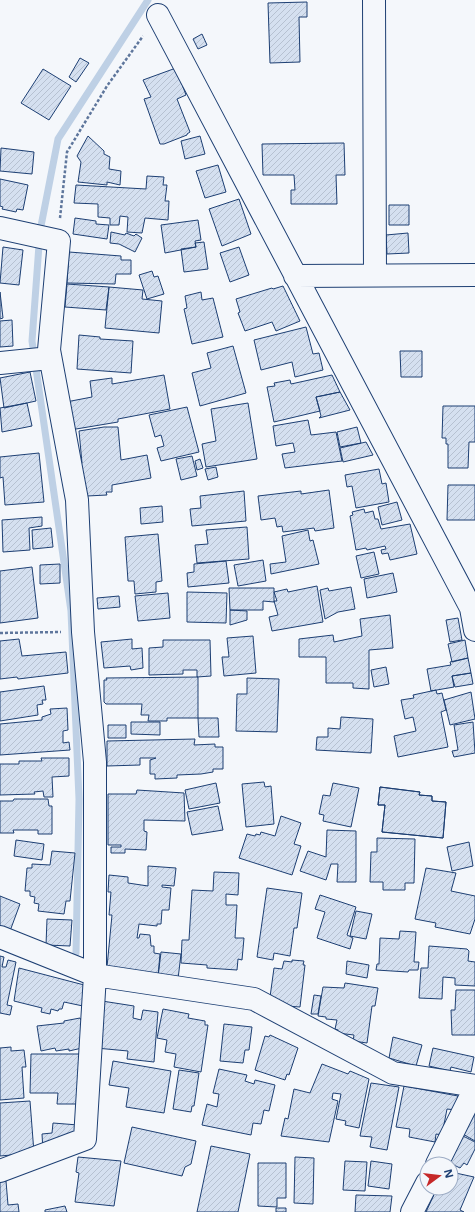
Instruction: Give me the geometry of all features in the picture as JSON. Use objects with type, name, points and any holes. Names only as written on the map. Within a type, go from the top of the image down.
[{"type":"street","points":[[374,0],[376,275]]},
{"type":"street","points":[[158,15],[471,608],[475,630]]},
{"type":"street","points":[[0,228],[46,238],[48,350],[77,500],[83,632],[95,762],[95,975],[85,1140],[0,1171]]},
{"type":"street","points":[[296,276],[475,275]]},
{"type":"street","points":[[9,362],[49,358]]},
{"type":"street","points":[[0,937],[95,975],[254,1000],[393,1073],[475,1087],[441,1156]]},
{"type":"street","points":[[412,1212],[420,1196]]},
{"type":"path","points":[[46,238],[60,206],[67,152],[107,86],[158,15]]},
{"type":"path","points":[[0,633],[66,632]]},
{"type":"building","points":[[307,2],[307,17],[299,17],[300,62],[270,63],[268,3]]},
{"type":"building","points":[[202,34],[207,45],[198,49],[193,39]]},
{"type":"building","points":[[80,58],[89,63],[76,82],[69,77]]},
{"type":"building","points":[[176,68],[186,95],[177,99],[190,132],[187,135],[164,144],[160,144],[144,99],[151,97],[143,80]]},
{"type":"building","points":[[43,69],[71,86],[49,120],[21,103]]},
{"type":"building","points":[[88,136],[104,151],[104,154],[110,157],[109,169],[121,171],[120,185],[107,182],[107,185],[78,182],[81,162],[77,156]]},
{"type":"building","points":[[200,136],[205,154],[185,159],[181,141]]},
{"type":"building","points":[[344,143],[345,175],[336,175],[337,204],[291,204],[291,190],[295,190],[294,175],[263,175],[262,144]]},
{"type":"building","points":[[1,148],[34,152],[32,174],[0,171]]},
{"type":"building","points":[[218,165],[226,192],[205,198],[196,171]]},
{"type":"building","points":[[147,176],[164,177],[163,185],[167,185],[165,201],[169,201],[168,220],[145,218],[142,233],[127,232],[128,217],[120,216],[119,225],[110,225],[110,218],[98,217],[98,204],[74,203],[76,185],[146,189]]},
{"type":"building","points":[[0,179],[28,185],[23,210],[17,209],[16,212],[2,209],[3,207],[0,206]]},
{"type":"building","points":[[239,199],[251,234],[222,246],[209,209]]},
{"type":"building","points":[[389,205],[409,205],[409,225],[389,225]]},
{"type":"building","points":[[75,218],[96,221],[96,224],[109,225],[107,239],[73,234]]},
{"type":"building","points":[[198,220],[201,240],[195,241],[196,247],[165,253],[161,225]]},
{"type":"building","points":[[111,232],[125,235],[126,233],[134,236],[136,234],[142,238],[135,252],[119,244],[110,243]]},
{"type":"building","points":[[408,233],[409,253],[387,254],[386,235]]},
{"type":"building","points":[[204,242],[208,269],[184,272],[181,249],[196,247],[195,243]]},
{"type":"building","points":[[3,247],[23,250],[19,285],[0,283]]},
{"type":"building","points":[[239,247],[249,275],[230,282],[220,253]]},
{"type":"building","points":[[69,252],[121,256],[121,260],[131,260],[131,274],[116,274],[115,284],[67,283]]},
{"type":"building","points":[[152,271],[154,277],[158,276],[164,294],[147,299],[139,275]]},
{"type":"building","points":[[67,284],[109,287],[106,310],[65,307]]},
{"type":"building","points":[[283,286],[300,321],[276,331],[272,322],[245,331],[238,313],[240,312],[236,299]]},
{"type":"building","points":[[109,287],[143,290],[142,299],[162,301],[159,333],[105,328]]},
{"type":"building","points":[[0,292],[3,318],[0,319]]},
{"type":"building","points":[[201,292],[202,300],[213,298],[223,337],[192,344],[184,309],[187,308],[185,296]]},
{"type":"building","points":[[12,320],[13,346],[0,347],[0,321]]},
{"type":"building","points":[[306,327],[313,354],[319,353],[323,370],[295,377],[292,362],[261,370],[254,340]]},
{"type":"building","points":[[79,335],[100,337],[100,339],[133,341],[131,373],[77,369]]},
{"type":"building","points":[[233,346],[246,393],[200,406],[192,373],[211,368],[207,353]]},
{"type":"building","points":[[400,351],[422,351],[422,377],[401,377]]},
{"type":"building","points":[[30,372],[36,401],[4,408],[0,378]]},
{"type":"building","points":[[164,375],[170,409],[118,419],[118,422],[70,430],[66,402],[92,397],[90,381],[112,378],[112,384]]},
{"type":"building","points":[[332,375],[340,392],[316,397],[320,411],[274,422],[267,387],[275,386],[274,383],[290,380],[291,384]]},
{"type":"building","points":[[340,392],[350,410],[319,418],[321,416],[316,397]]},
{"type":"building","points":[[27,403],[32,426],[2,432],[0,408]]},
{"type":"building","points":[[248,403],[257,459],[206,467],[202,444],[216,441],[211,409]]},
{"type":"building","points":[[443,406],[475,406],[475,442],[469,442],[468,468],[448,468],[448,444],[446,444],[446,438],[442,438]]},
{"type":"building","points":[[187,407],[199,452],[161,461],[157,448],[164,446],[161,435],[155,437],[149,415]]},
{"type":"building","points":[[308,420],[311,435],[336,432],[342,461],[285,468],[282,454],[295,452],[293,443],[276,446],[273,426]]},
{"type":"building","points":[[104,427],[118,427],[121,460],[147,455],[151,478],[112,485],[112,492],[106,492],[107,495],[87,496],[78,463],[82,463],[79,431]]},
{"type":"building","points":[[357,427],[361,443],[340,447],[337,432]]},
{"type":"building","points":[[366,442],[373,455],[343,462],[340,448]]},
{"type":"building","points":[[39,453],[44,502],[5,505],[3,477],[0,478],[0,457]]},
{"type":"building","points":[[192,456],[197,476],[181,480],[176,459]]},
{"type":"building","points":[[200,459],[203,468],[197,470],[195,461]]},
{"type":"building","points":[[216,467],[218,477],[208,480],[205,469]]},
{"type":"building","points":[[379,469],[382,484],[386,483],[389,502],[356,508],[352,486],[347,487],[345,475]]},
{"type":"building","points":[[448,485],[475,485],[475,520],[447,520]]},
{"type":"building","points":[[329,490],[334,528],[315,531],[314,528],[283,532],[282,526],[277,527],[275,518],[261,520],[258,496],[301,491],[301,494]]},
{"type":"building","points":[[244,491],[246,521],[192,526],[190,509],[201,508],[200,496]]},
{"type":"building","points":[[397,502],[402,520],[382,525],[378,507]]},
{"type":"building","points":[[162,506],[163,522],[141,524],[140,508]]},
{"type":"building","points":[[364,509],[365,513],[373,511],[375,519],[378,519],[381,529],[410,524],[417,554],[390,560],[388,553],[382,554],[381,550],[386,549],[385,546],[367,550],[366,548],[356,550],[350,516],[353,515],[352,512]]},
{"type":"building","points":[[42,517],[42,526],[29,528],[30,550],[3,552],[2,520]]},
{"type":"building","points":[[247,527],[249,559],[197,563],[195,545],[208,544],[206,530]]},
{"type":"building","points":[[51,528],[53,547],[33,549],[32,530]]},
{"type":"building","points":[[308,530],[310,541],[313,540],[319,564],[271,574],[270,564],[286,562],[282,536]]},
{"type":"building","points":[[158,534],[162,581],[156,582],[156,592],[135,594],[134,581],[128,581],[125,537]]},
{"type":"building","points":[[374,552],[379,574],[361,578],[356,556]]},
{"type":"building","points":[[263,560],[266,581],[238,586],[234,565]]},
{"type":"building","points":[[226,561],[229,583],[188,587],[187,573],[194,572],[194,564]]},
{"type":"building","points":[[60,564],[60,583],[40,584],[40,565]]},
{"type":"building","points":[[32,567],[38,618],[0,623],[0,571]]},
{"type":"building","points":[[393,573],[397,592],[367,598],[364,579]]},
{"type":"building","points":[[317,586],[323,622],[272,631],[269,617],[278,615],[274,601],[277,601],[274,592],[287,589],[288,592]]},
{"type":"building","points":[[351,587],[355,609],[338,612],[325,619],[320,590],[328,588],[329,591]]},
{"type":"building","points":[[229,588],[274,588],[274,602],[263,601],[263,610],[230,610]]},
{"type":"building","points":[[187,592],[227,593],[226,623],[187,622]]},
{"type":"building","points":[[168,593],[170,618],[138,621],[135,596]]},
{"type":"building","points":[[119,596],[120,607],[98,609],[97,598]]},
{"type":"building","points":[[230,610],[247,611],[247,620],[230,625]]},
{"type":"building","points":[[390,615],[393,648],[369,650],[369,689],[353,688],[353,683],[326,683],[326,657],[299,657],[299,639],[333,635],[334,642],[362,636],[360,619]]},
{"type":"building","points":[[458,618],[462,640],[450,642],[446,620]]},
{"type":"building","points":[[253,636],[256,673],[224,676],[222,657],[229,657],[227,638]]},
{"type":"building","points":[[19,639],[22,656],[66,652],[68,673],[18,679],[17,677],[0,679],[0,641]]},
{"type":"building","points":[[132,639],[132,649],[142,648],[143,668],[131,670],[130,666],[104,668],[101,642]]},
{"type":"building","points":[[163,640],[210,640],[211,676],[197,677],[197,670],[183,670],[183,674],[149,675],[149,648],[163,647]]},
{"type":"building","points":[[465,640],[468,658],[452,662],[448,644]]},
{"type":"building","points":[[468,658],[471,673],[452,676],[454,687],[431,691],[427,669],[451,665],[450,662]]},
{"type":"building","points":[[386,667],[389,684],[374,687],[371,670]]},
{"type":"building","points":[[471,673],[473,684],[455,687],[452,676]]},
{"type":"building","points":[[198,677],[198,718],[167,718],[167,721],[148,721],[149,715],[141,715],[142,704],[106,704],[104,702],[104,680],[107,680],[106,678]]},
{"type":"building","points":[[247,678],[279,679],[277,732],[236,731],[237,694],[247,694]]},
{"type":"building","points":[[44,686],[46,700],[42,700],[43,704],[37,705],[38,715],[0,721],[0,692]]},
{"type":"building","points":[[436,690],[437,694],[442,693],[446,710],[441,712],[448,747],[398,757],[394,736],[416,731],[413,717],[405,719],[401,700],[414,698],[413,695]]},
{"type":"building","points":[[471,692],[475,719],[450,725],[444,700]]},
{"type":"building","points":[[67,708],[68,730],[63,731],[63,743],[69,742],[70,750],[0,755],[0,724],[42,720],[42,717],[51,714],[50,709]]},
{"type":"building","points":[[341,717],[373,719],[371,753],[316,750],[317,737],[328,737],[328,728],[340,729]]},
{"type":"building","points":[[198,718],[218,718],[219,737],[199,737]]},
{"type":"building","points":[[131,722],[160,722],[160,735],[131,734]]},
{"type":"building","points":[[473,722],[475,753],[454,757],[452,751],[458,750],[454,725]]},
{"type":"building","points":[[108,725],[126,725],[126,738],[108,738]]},
{"type":"building","points":[[195,739],[194,745],[215,744],[215,747],[223,747],[223,769],[213,769],[213,772],[201,774],[177,775],[177,778],[155,779],[155,774],[150,774],[150,760],[156,758],[140,758],[140,765],[107,766],[107,741]]},
{"type":"building","points":[[41,758],[69,758],[69,776],[52,777],[53,797],[44,797],[43,791],[34,792],[35,794],[0,795],[0,764],[19,764],[19,761],[42,761]]},
{"type":"building","points":[[264,782],[265,787],[271,786],[274,824],[246,827],[242,784]]},
{"type":"building","points":[[216,783],[220,803],[189,809],[185,790]]},
{"type":"building","points":[[333,783],[359,788],[351,827],[323,821],[324,815],[319,814],[323,795],[330,796]]},
{"type":"building","points":[[380,787],[420,792],[419,795],[432,796],[432,801],[446,802],[443,838],[382,832],[385,805],[378,805]]},
{"type":"building","points":[[380,787],[420,792],[419,795],[432,796],[432,801],[446,802],[443,838],[382,832],[385,805],[378,805]]},
{"type":"building","points":[[137,790],[184,793],[185,821],[144,820],[144,831],[147,832],[146,850],[125,849],[125,853],[111,853],[111,847],[121,847],[121,845],[108,845],[108,794],[136,794]]},
{"type":"building","points":[[14,799],[48,799],[49,806],[52,806],[52,834],[38,834],[38,830],[13,830],[14,833],[0,833],[0,801],[13,801]]},
{"type":"building","points":[[218,806],[223,830],[192,835],[187,812]]},
{"type":"building","points":[[281,816],[301,823],[294,844],[301,846],[292,875],[239,858],[247,834],[255,836],[256,834],[260,835],[261,832],[275,836]]},
{"type":"building","points":[[327,830],[356,831],[356,882],[337,882],[338,864],[331,864],[326,880],[300,871],[308,851],[326,857]]},
{"type":"building","points":[[377,838],[415,839],[414,883],[405,883],[405,890],[383,890],[383,882],[370,882],[371,852],[377,852]]},
{"type":"building","points":[[16,840],[44,844],[42,860],[14,856]]},
{"type":"building","points":[[469,842],[473,866],[452,871],[447,847]]},
{"type":"building","points":[[52,851],[75,853],[70,901],[66,901],[64,914],[38,911],[39,904],[34,903],[35,897],[30,896],[30,891],[25,891],[27,868],[32,868],[32,864],[50,865]]},
{"type":"building","points":[[148,866],[176,868],[174,886],[162,885],[162,887],[171,888],[169,910],[162,910],[161,924],[157,924],[157,926],[139,924],[137,938],[139,938],[140,934],[150,935],[151,946],[154,946],[154,953],[160,954],[158,976],[136,972],[135,970],[107,967],[112,915],[109,915],[111,892],[108,892],[109,875],[128,877],[128,883],[148,886]]},
{"type":"building","points":[[426,868],[456,873],[451,891],[475,896],[475,919],[470,934],[435,927],[436,923],[415,919]]},
{"type":"building","points":[[214,872],[239,873],[238,895],[226,894],[226,905],[237,905],[235,938],[244,938],[242,960],[238,959],[237,970],[207,968],[207,965],[181,963],[182,940],[189,940],[192,890],[213,891]]},
{"type":"building","points":[[267,888],[302,893],[297,928],[294,928],[290,956],[274,953],[273,960],[257,957]]},
{"type":"building","points":[[320,895],[356,907],[347,935],[353,938],[350,949],[317,938],[325,912],[315,909]]},
{"type":"building","points":[[0,896],[20,904],[10,931],[0,927]]},
{"type":"building","points":[[356,911],[372,914],[366,939],[350,936]]},
{"type":"building","points":[[47,919],[72,920],[70,946],[46,945]]},
{"type":"building","points":[[400,931],[416,932],[414,962],[419,962],[418,970],[409,970],[408,972],[376,970],[377,964],[379,964],[380,938],[399,939]]},
{"type":"building","points":[[429,946],[467,949],[469,951],[468,961],[475,962],[475,986],[455,985],[455,978],[443,977],[442,999],[419,998],[421,968],[428,968]]},
{"type":"building","points":[[161,952],[181,954],[178,979],[158,977]]},
{"type":"building","points":[[0,956],[4,957],[2,967],[6,967],[8,960],[16,962],[7,1005],[12,1006],[10,1015],[0,1013]]},
{"type":"building","points":[[292,960],[304,961],[303,965],[305,965],[300,1007],[286,1006],[270,997],[274,968],[282,969],[284,961],[292,962]]},
{"type":"building","points":[[347,961],[369,965],[367,978],[346,974]]},
{"type":"building","points":[[19,968],[88,986],[83,1006],[64,1002],[62,1009],[59,1009],[58,1011],[51,1009],[50,1014],[41,1012],[42,1008],[14,1001]]},
{"type":"building","points":[[345,983],[378,988],[375,1006],[372,1006],[367,1043],[353,1041],[354,1035],[337,1033],[338,1030],[335,1029],[337,1020],[326,1019],[326,1017],[318,1016],[323,987],[344,988]]},
{"type":"building","points":[[456,990],[475,990],[475,1035],[452,1035],[451,1010],[455,1010]]},
{"type":"building","points":[[314,995],[321,996],[318,1014],[311,1014]]},
{"type":"building","points":[[102,1001],[134,1006],[133,1018],[141,1020],[143,1010],[158,1012],[154,1062],[127,1059],[128,1051],[96,1048]]},
{"type":"building","points":[[163,1009],[189,1014],[188,1018],[205,1021],[205,1025],[208,1025],[201,1072],[174,1067],[176,1054],[165,1052],[167,1040],[157,1038]]},
{"type":"building","points":[[80,1018],[82,1020],[82,1048],[69,1051],[69,1049],[56,1051],[55,1048],[41,1051],[37,1026],[64,1023],[64,1021]]},
{"type":"building","points":[[224,1024],[252,1027],[249,1050],[245,1050],[243,1063],[220,1061]]},
{"type":"building","points":[[270,1035],[298,1048],[289,1075],[287,1074],[285,1080],[255,1070],[265,1036],[269,1037]]},
{"type":"building","points":[[393,1037],[422,1045],[416,1066],[389,1058]]},
{"type":"building","points":[[11,1047],[11,1051],[24,1050],[26,1067],[22,1067],[24,1098],[0,1100],[0,1048]]},
{"type":"building","points":[[433,1048],[474,1057],[471,1072],[451,1067],[450,1071],[429,1066]]},
{"type":"building","points":[[31,1054],[81,1054],[80,1104],[57,1104],[58,1093],[30,1093]]},
{"type":"building","points":[[113,1061],[171,1071],[164,1113],[126,1107],[129,1088],[109,1085]]},
{"type":"building","points":[[322,1064],[348,1074],[350,1071],[369,1079],[359,1128],[345,1125],[346,1121],[336,1119],[341,1094],[333,1093],[332,1099],[338,1101],[329,1142],[281,1136],[285,1118],[288,1119],[294,1089],[310,1093]]},
{"type":"building","points":[[219,1069],[247,1075],[245,1081],[254,1084],[255,1080],[275,1085],[269,1111],[264,1110],[261,1124],[253,1123],[251,1135],[202,1125],[207,1104],[217,1107],[219,1094],[213,1093]]},
{"type":"building","points":[[179,1070],[199,1073],[194,1106],[192,1106],[191,1112],[173,1109]]},
{"type":"building","points":[[371,1083],[399,1087],[387,1150],[370,1147],[372,1137],[360,1136]]},
{"type":"building","points":[[404,1086],[458,1096],[456,1110],[447,1109],[442,1135],[436,1134],[435,1142],[409,1137],[410,1129],[396,1127]]},
{"type":"building","points":[[30,1101],[34,1153],[0,1156],[0,1103]]},
{"type":"building","points":[[475,1111],[475,1141],[461,1133]]},
{"type":"building","points":[[53,1123],[78,1125],[77,1134],[43,1151],[42,1134],[52,1133]]},
{"type":"building","points":[[132,1127],[196,1141],[191,1164],[185,1167],[182,1176],[124,1163]]},
{"type":"building","points":[[461,1135],[475,1142],[475,1149],[467,1165],[464,1163],[459,1168],[459,1156],[451,1156]]},
{"type":"building","points":[[211,1146],[250,1154],[238,1212],[197,1212]]},
{"type":"building","points":[[78,1157],[121,1161],[114,1206],[75,1202],[79,1173],[76,1172]]},
{"type":"building","points":[[295,1157],[314,1158],[313,1204],[294,1203]]},
{"type":"building","points":[[345,1161],[367,1162],[365,1191],[343,1190]]},
{"type":"building","points":[[371,1161],[392,1164],[389,1189],[368,1186]]},
{"type":"building","points":[[258,1163],[286,1163],[286,1198],[277,1198],[277,1207],[258,1206]]},
{"type":"building","points":[[459,1174],[474,1177],[460,1210],[464,1212],[426,1212],[433,1196],[459,1196]]},
{"type":"building","points":[[6,1181],[8,1205],[18,1204],[19,1212],[0,1212],[0,1182]]},
{"type":"building","points":[[356,1195],[392,1196],[390,1212],[355,1212]]},
{"type":"building","points":[[65,1206],[67,1212],[45,1212],[45,1210]]},
{"type":"building","points":[[276,1208],[286,1208],[286,1212],[276,1212]]},
{"type":"waterway","points":[[76,953],[79,799],[71,611],[32,341],[39,245],[41,226],[58,139],[148,0]]}]
